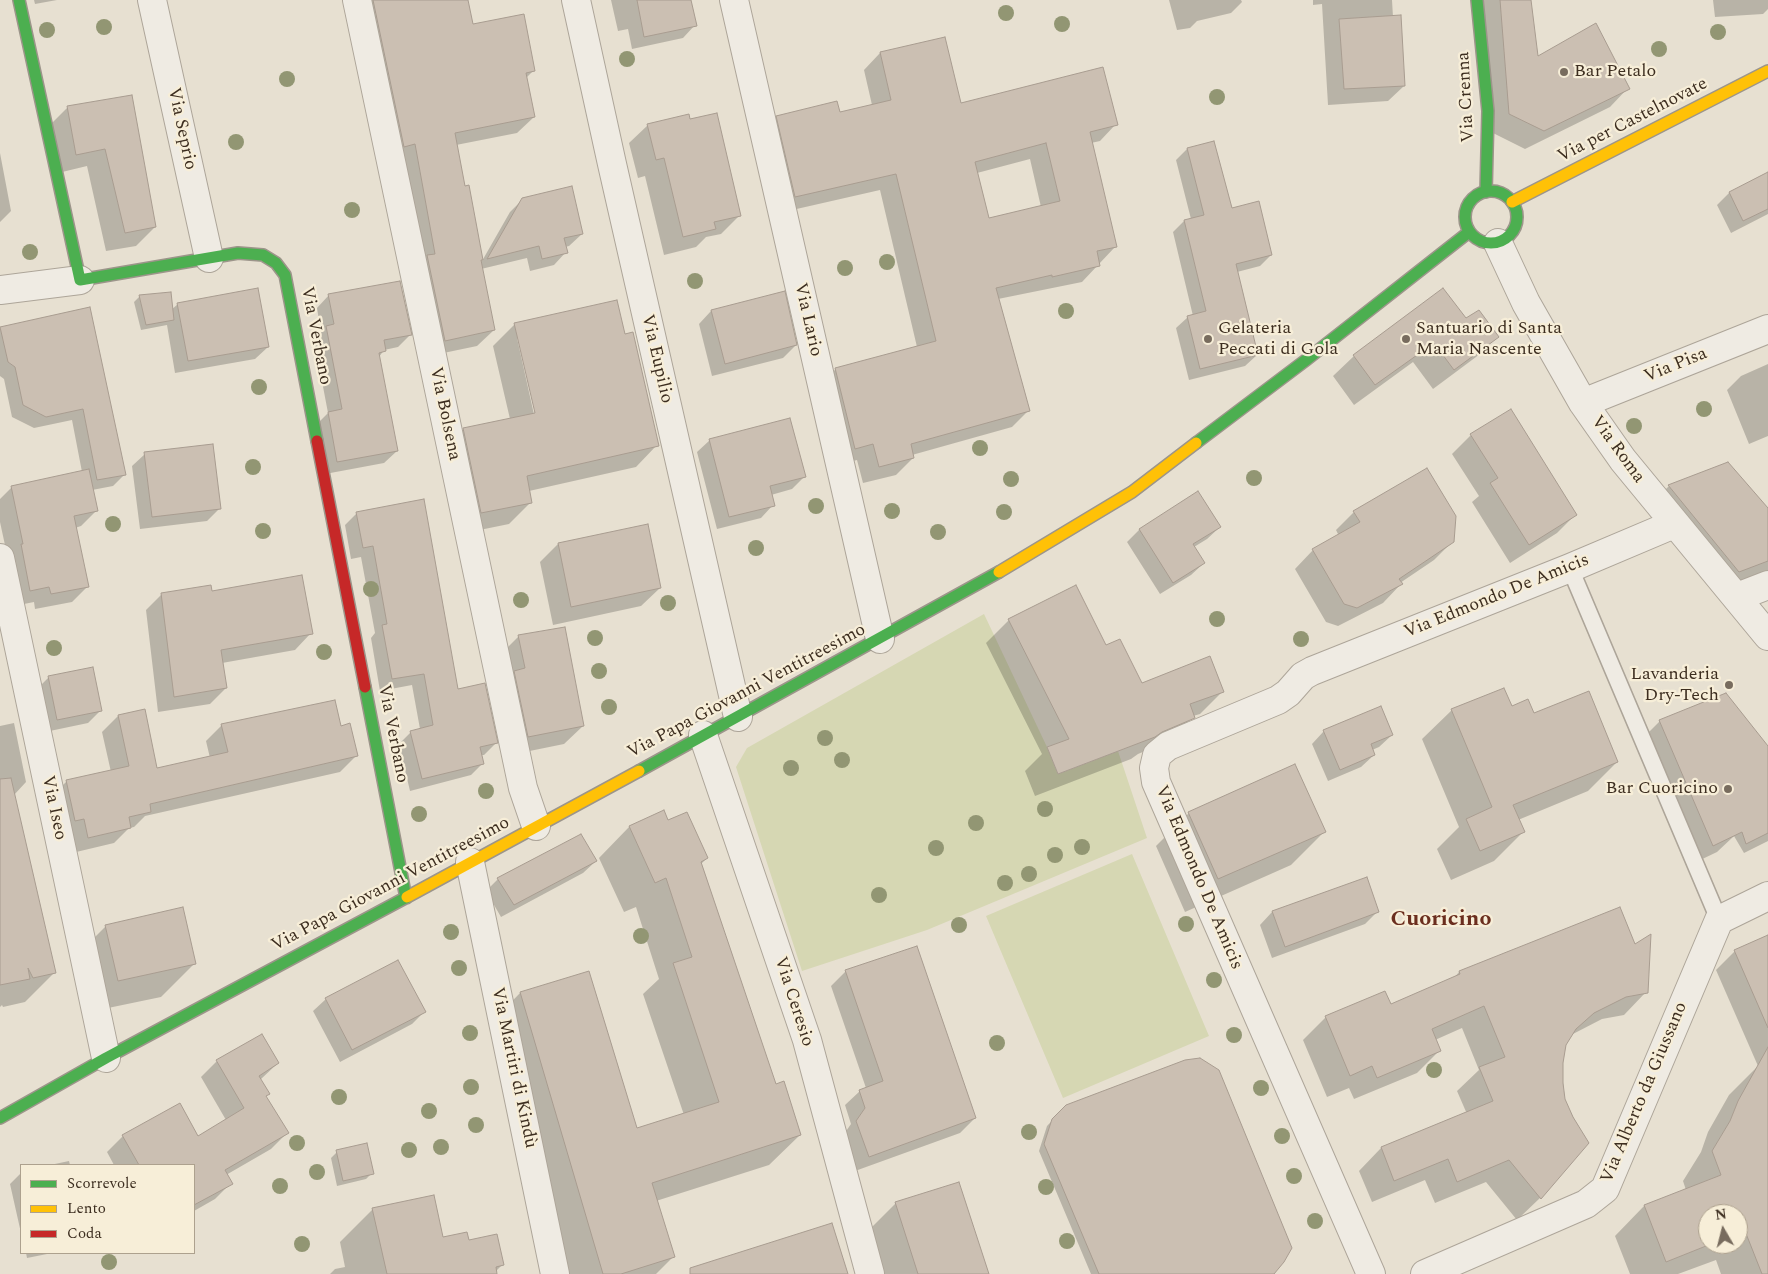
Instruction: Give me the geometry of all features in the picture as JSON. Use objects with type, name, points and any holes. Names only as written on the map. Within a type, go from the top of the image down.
[{"type":"street","points":[[0,290],[80,280],[19,0]]},
{"type":"street","name":"Via Seprio","points":[[152,0],[209,258]]},
{"type":"street","name":"Via Bolsena","points":[[357,0],[523,788],[536,826]]},
{"type":"street","name":"Via Eupilio","points":[[576,0],[738,717]]},
{"type":"street","name":"Via Lario","points":[[734,0],[880,639]]},
{"type":"street","name":"Via Crenna","points":[[1477,0],[1488,111],[1486,192]]},
{"type":"street","name":"Via per Castelnovate","points":[[1512,202],[1768,71]]},
{"type":"street","points":[[1496,191],[1505,195],[1512,202],[1518,218],[1512,234],[1506,239],[1498,243],[1488,244],[1477,240],[1469,232],[1465,212],[1469,203],[1476,196],[1496,191]]},
{"type":"street","name":"Via Papa Giovanni Ventitreesimo","points":[[0,1118],[106,1058],[406,898],[978,586],[1132,492],[1299,366],[1469,232]]},
{"type":"street","name":"Via Roma","points":[[1498,243],[1526,303],[1583,402],[1623,460],[1768,636]]},
{"type":"street","name":"Via Verbano","points":[[80,280],[238,254],[263,255],[276,263],[285,275],[406,898]]},
{"type":"street","name":"Via Pisa","points":[[1583,402],[1768,329]]},
{"type":"street","name":"Via Edmondo De Amicis","points":[[1371,1274],[1156,782],[1154,768],[1157,755],[1168,746],[1278,700],[1312,670],[1570,568],[1674,524]]},
{"type":"street","name":"Via Iseo","points":[[0,558],[106,1058]]},
{"type":"street","points":[[1737,597],[1768,586]]},
{"type":"street","name":"Via Ceresio","points":[[703,735],[807,1040],[870,1274]]},
{"type":"street","name":"Via Martiri di Kindù","points":[[470,862],[555,1274]]},
{"type":"street","points":[[1719,920],[1768,896]]},
{"type":"street","name":"Via Alberto da Giussano","points":[[1425,1274],[1586,1204],[1605,1189],[1719,920]]},
{"type":"lane","points":[[1570,568],[1719,920]]},
{"type":"green space","points":[[984,614],[1058,774],[1118,751],[1147,838],[927,930],[802,971],[736,767],[747,748]]},
{"type":"green space","points":[[1132,854],[1209,1036],[1063,1098],[986,916]]},
{"type":"building","points":[[373,0],[468,0],[473,24],[524,14],[535,71],[526,73],[535,117],[455,133],[465,186],[469,185],[495,330],[445,341],[427,255],[435,254],[415,144],[404,147]]},
{"type":"building","points":[[637,0],[691,0],[697,26],[644,37]]},
{"type":"building","name":"Bar Petalo","points":[[1500,0],[1531,0],[1538,56],[1596,23],[1630,89],[1544,131],[1509,114]]},
{"type":"building","points":[[1401,15],[1405,86],[1344,89],[1339,19]]},
{"type":"building","points":[[945,37],[961,103],[1103,67],[1118,125],[1090,132],[1117,247],[1097,251],[1100,266],[996,288],[1030,411],[911,444],[914,458],[879,467],[873,444],[855,449],[835,368],[936,341],[896,174],[795,197],[776,116],[837,101],[840,112],[891,100],[880,52]],"holes":[[[1046,143],[1060,201],[989,218],[975,162]]]},
{"type":"building","points":[[132,95],[156,227],[125,233],[105,149],[76,155],[67,106]]},
{"type":"building","points":[[717,113],[741,216],[714,222],[716,229],[683,237],[664,158],[656,160],[647,124],[689,114],[690,119]]},
{"type":"building","points":[[1214,141],[1232,208],[1259,201],[1272,255],[1236,264],[1258,355],[1200,369],[1187,316],[1206,311],[1184,220],[1204,215],[1187,148]]},
{"type":"building","points":[[1768,172],[1768,209],[1743,221],[1729,192]]},
{"type":"building","points":[[572,186],[583,234],[564,238],[568,253],[542,259],[539,246],[487,259],[522,198]]},
{"type":"building","points":[[400,281],[412,335],[384,340],[386,351],[379,353],[398,451],[337,462],[328,412],[342,409],[326,326],[334,324],[328,294]]},
{"type":"building","points":[[258,288],[269,347],[188,361],[177,303]]},
{"type":"building","name":"Santuario di Santa Maria Nascente","points":[[1443,288],[1466,318],[1479,310],[1499,337],[1454,370],[1434,343],[1375,385],[1353,355]]},
{"type":"building","points":[[785,291],[797,345],[725,364],[711,310]]},
{"type":"building","points":[[171,292],[174,320],[146,325],[139,295]]},
{"type":"building","points":[[617,300],[625,334],[633,332],[659,446],[527,476],[532,503],[481,513],[463,428],[535,413],[514,323]]},
{"type":"building","points":[[90,307],[126,475],[97,480],[83,409],[46,417],[23,405],[15,367],[8,362],[0,327]]},
{"type":"building","points":[[1511,409],[1577,515],[1529,545],[1490,483],[1498,478],[1470,434]]},
{"type":"building","points":[[790,418],[806,477],[770,486],[775,506],[729,517],[709,439]]},
{"type":"building","points":[[213,444],[221,509],[152,517],[144,452]]},
{"type":"building","points":[[1728,462],[1768,508],[1768,561],[1739,572],[1668,485]]},
{"type":"building","points":[[1427,468],[1456,516],[1454,542],[1399,579],[1403,584],[1357,608],[1344,604],[1312,549],[1360,522],[1353,511]]},
{"type":"building","points":[[89,469],[98,511],[74,516],[89,587],[51,594],[49,587],[30,591],[11,486]]},
{"type":"building","points":[[1198,491],[1221,527],[1193,544],[1205,563],[1173,583],[1139,529]]},
{"type":"building","points":[[424,499],[458,689],[485,683],[498,743],[480,747],[484,764],[422,779],[410,731],[433,725],[424,674],[392,679],[382,625],[387,624],[373,546],[363,548],[356,512]]},
{"type":"building","points":[[648,524],[661,588],[571,607],[558,543]]},
{"type":"building","points":[[302,575],[313,634],[221,650],[227,688],[174,697],[161,593],[211,585],[212,591]]},
{"type":"building","points":[[1076,585],[1106,645],[1120,639],[1142,683],[1210,656],[1224,692],[1190,704],[1195,718],[1162,732],[1155,737],[1058,774],[1047,747],[1069,739],[1008,619]]},
{"type":"building","points":[[565,627],[584,726],[528,737],[514,671],[525,668],[518,635]]},
{"type":"building","points":[[93,667],[102,711],[57,720],[48,676]]},
{"type":"building","points":[[1504,688],[1512,706],[1528,699],[1534,713],[1589,691],[1618,762],[1513,805],[1525,832],[1480,851],[1466,819],[1492,807],[1451,709]]},
{"type":"building","name":"Bar Cuoricino","points":[[1726,693],[1768,746],[1768,833],[1746,844],[1742,832],[1713,846],[1659,720]]},
{"type":"building","points":[[335,700],[341,726],[350,723],[358,756],[150,804],[151,812],[129,817],[131,828],[88,838],[84,819],[75,821],[66,780],[129,766],[118,715],[145,709],[157,768],[228,752],[221,724]]},
{"type":"building","points":[[1381,706],[1393,735],[1371,744],[1375,755],[1340,770],[1323,730]]},
{"type":"building","points":[[1295,764],[1326,832],[1218,879],[1188,812]]},
{"type":"building","points":[[11,778],[56,973],[33,978],[28,968],[30,979],[0,985],[0,779]]},
{"type":"building","points":[[664,810],[668,820],[687,812],[708,858],[701,862],[776,1084],[784,1081],[801,1135],[652,1183],[675,1257],[621,1274],[603,1274],[520,992],[589,971],[637,1128],[719,1102],[673,963],[692,957],[666,878],[655,883],[629,826]]},
{"type":"building","points":[[581,834],[597,861],[514,905],[497,878]]},
{"type":"building","points":[[1367,877],[1379,912],[1285,947],[1272,911]]},
{"type":"building","points":[[183,907],[196,964],[118,981],[105,925]]},
{"type":"building","points":[[1620,907],[1635,944],[1651,934],[1648,993],[1626,997],[1594,1013],[1576,1029],[1566,1045],[1563,1063],[1565,1099],[1573,1117],[1589,1143],[1541,1199],[1509,1160],[1457,1182],[1448,1159],[1394,1181],[1381,1147],[1493,1101],[1479,1067],[1505,1057],[1484,1006],[1432,1029],[1441,1051],[1377,1078],[1372,1066],[1350,1076],[1325,1016],[1385,991],[1391,1004],[1460,974],[1459,971]]},
{"type":"building","points":[[1768,935],[1768,1028],[1734,950]]},
{"type":"building","points":[[917,946],[976,1118],[869,1157],[856,1121],[865,1108],[859,1090],[883,1081],[845,970]]},
{"type":"building","points":[[398,960],[426,1012],[352,1050],[325,998]]},
{"type":"building","points":[[262,1034],[279,1063],[259,1076],[270,1094],[266,1096],[289,1133],[225,1170],[233,1184],[195,1204],[195,1164],[138,1164],[122,1135],[180,1103],[198,1136],[244,1108],[216,1060]]},
{"type":"building","points":[[1768,1047],[1768,1274],[1762,1274],[1748,1239],[1748,1204],[1698,1204],[1698,1249],[1666,1262],[1644,1205],[1721,1175],[1712,1151],[1730,1121],[1738,1101]]},
{"type":"building","points":[[1200,1058],[1219,1070],[1292,1248],[1274,1274],[1099,1274],[1044,1144],[1052,1119],[1066,1105],[1185,1060]]},
{"type":"building","points":[[367,1143],[374,1174],[343,1181],[336,1150]]},
{"type":"building","points":[[959,1182],[989,1274],[918,1274],[895,1202]]},
{"type":"building","points":[[434,1195],[443,1237],[467,1232],[469,1240],[497,1234],[504,1265],[496,1267],[497,1274],[387,1274],[372,1208]]},
{"type":"building","points":[[832,1223],[848,1274],[690,1274],[690,1268]]},
{"type":"traffic: fast","points":[[19,0],[80,280],[238,253],[263,255],[276,263],[285,275],[317,441]]},
{"type":"traffic: fast","points":[[1477,0],[1488,111],[1486,192]]},
{"type":"traffic: fast","points":[[1486,191],[1496,191],[1505,195],[1513,203],[1517,217],[1513,231],[1505,239],[1496,243],[1486,243],[1477,239],[1469,231],[1465,222],[1465,212],[1469,203],[1477,195],[1486,191]]},
{"type":"traffic: fast","points":[[1196,443],[1306,360],[1469,232]]},
{"type":"traffic: fast","points":[[639,771],[999,572]]},
{"type":"traffic: fast","points":[[365,687],[406,898]]},
{"type":"traffic: fast","points":[[0,1118],[106,1058],[407,897]]},
{"type":"traffic: slow","points":[[1512,202],[1768,71]]},
{"type":"traffic: slow","points":[[999,572],[1132,492],[1196,443]]},
{"type":"traffic: slow","points":[[407,897],[639,771]]},
{"type":"traffic: jam","points":[[317,441],[365,687]]},
{"type":"place","name":"Bar Petalo","points":[[1564,72]]},
{"type":"place","name":"Gelateria Peccati di Gola","points":[[1208,339]]},
{"type":"place","name":"Santuario di Santa Maria Nascente","points":[[1406,339]]},
{"type":"place","name":"Lavanderia Dry-Tech","points":[[1729,685]]},
{"type":"place","name":"Bar Cuoricino","points":[[1728,789]]},
{"type":"district","name":"Cuoricino","points":[[1441,921]]}]
